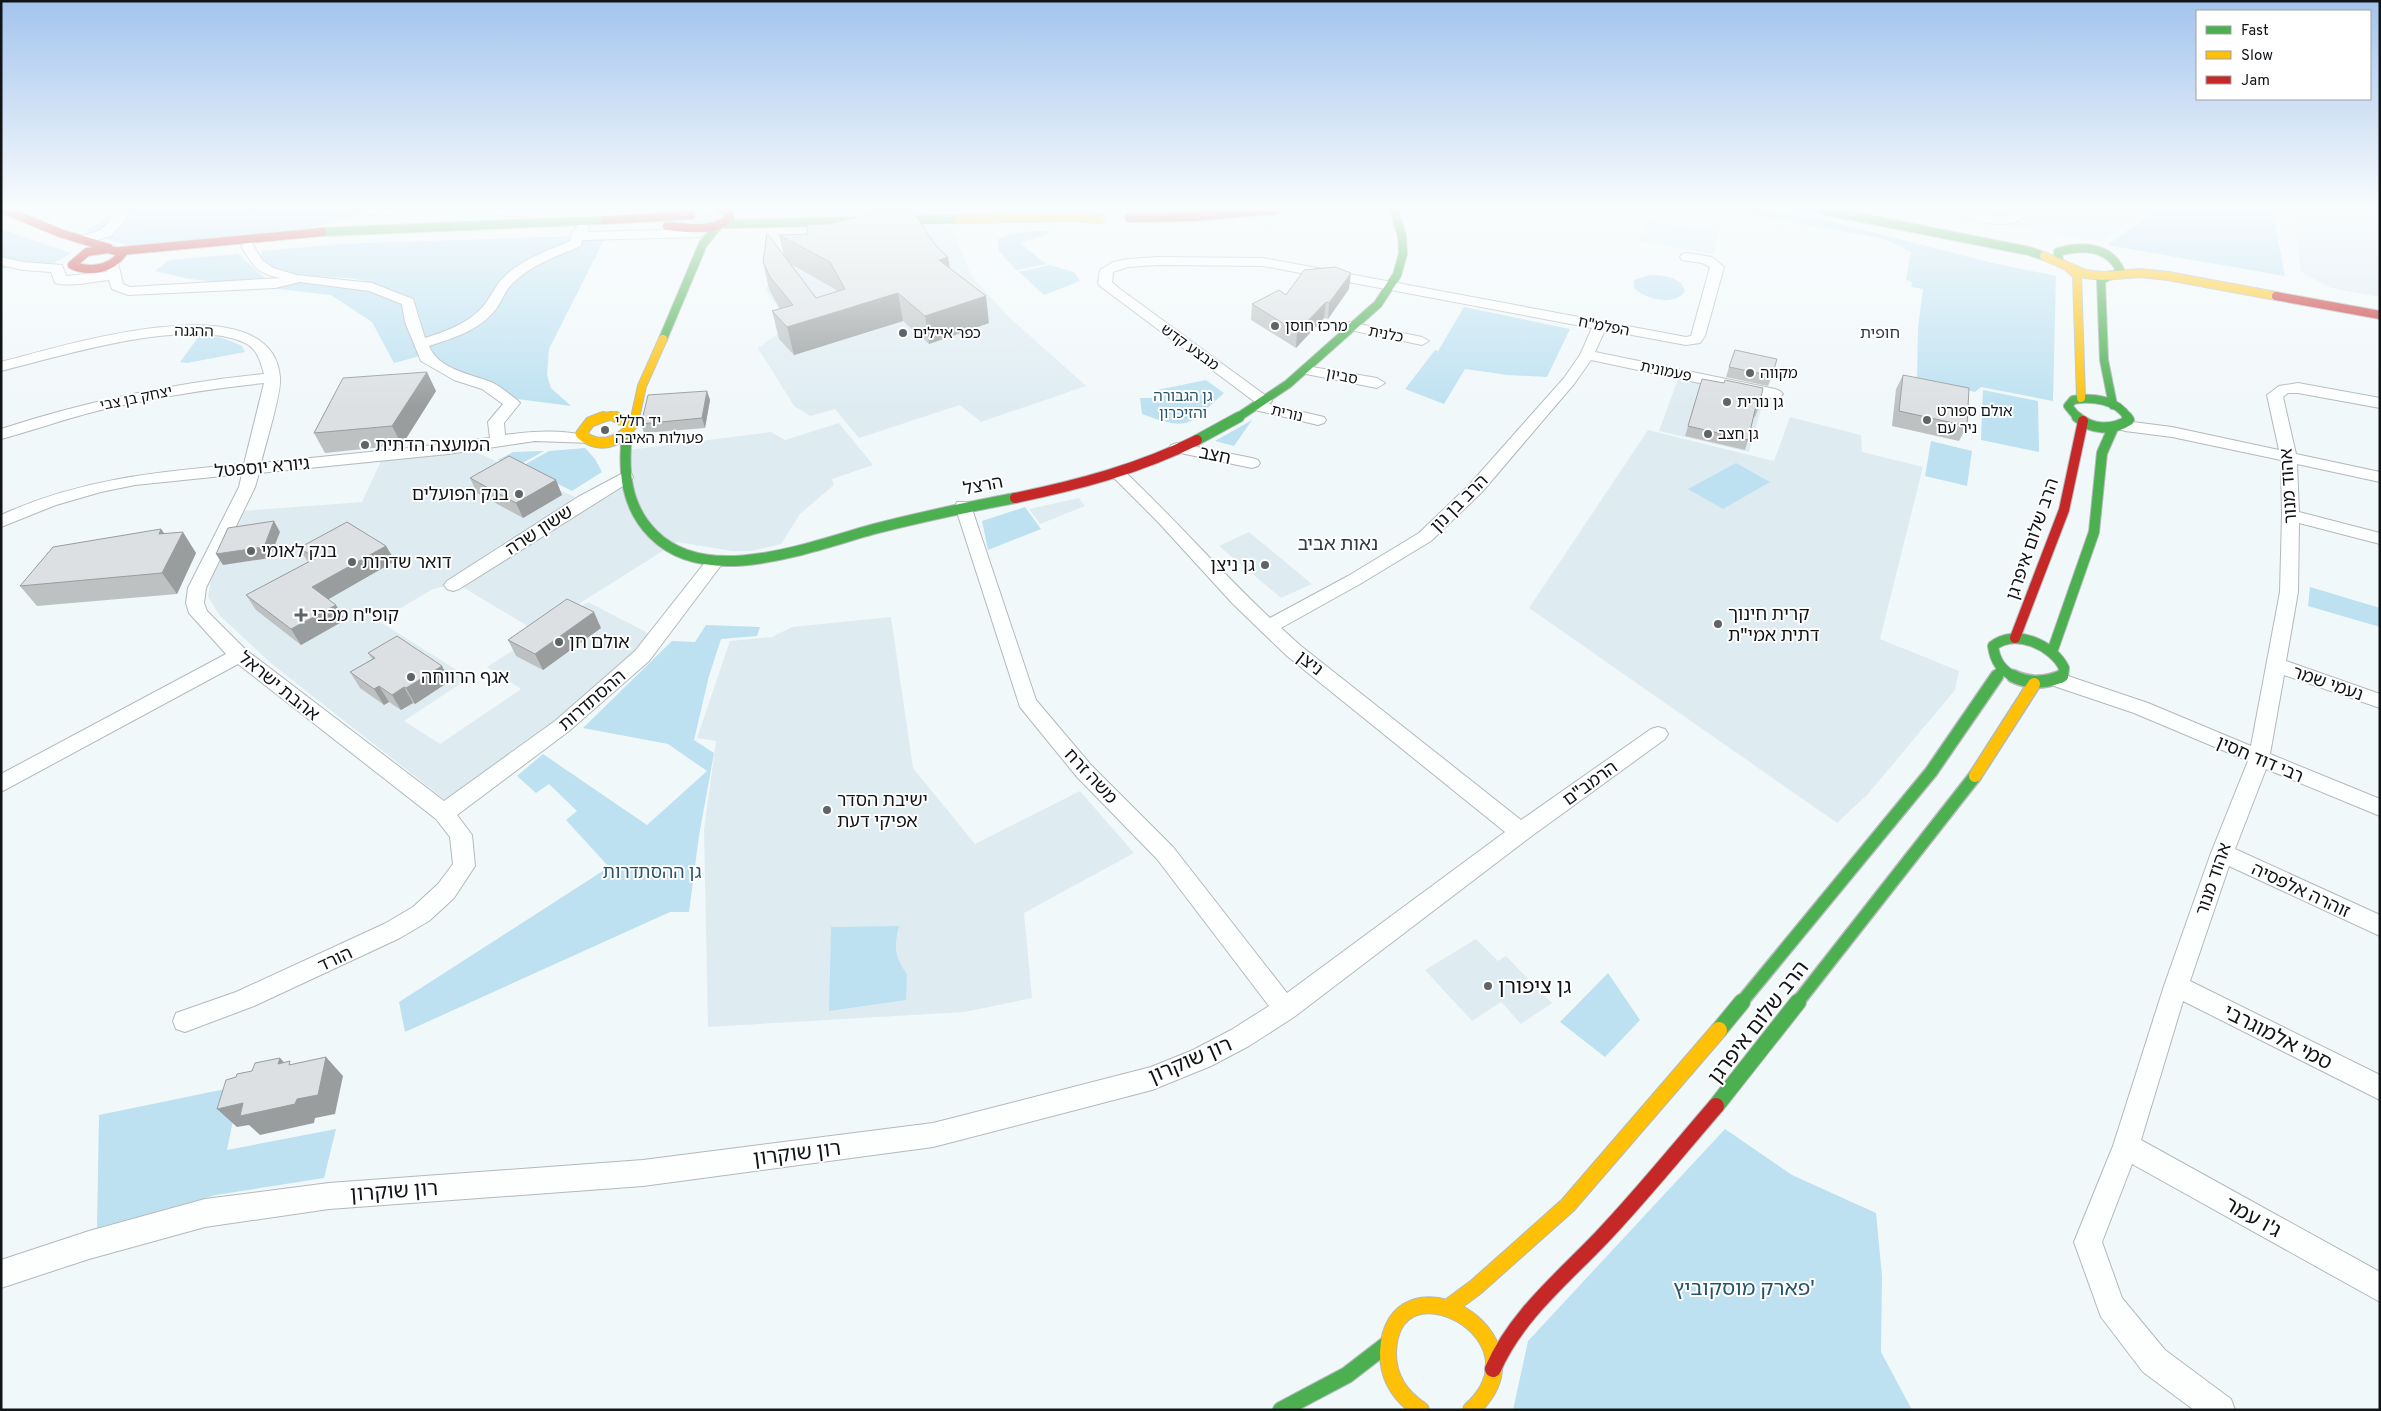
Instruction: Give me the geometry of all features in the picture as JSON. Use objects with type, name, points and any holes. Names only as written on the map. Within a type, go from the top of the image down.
[{"type":"main road","name":"הרצל","points":[[680,276],[629,428],[623,462],[628,496],[634,510],[652,535],[664,546],[692,558],[716,560],[745,560],[778,554],[963,506],[1048,490],[1118,474],[1221,427],[1260,403],[1306,370],[1350,326],[1364,318],[1391,284],[1395,276]]},
{"type":"main road","points":[[2077,276],[2081,398]]},
{"type":"main road","points":[[2058,665],[2033,642],[2015,638],[1999,641],[1993,646],[1993,659],[2002,669],[2034,684],[2058,665],[2094,532],[2102,453],[2118,417],[2106,388],[2101,280],[2110,276]]},
{"type":"main road","points":[[2164,276],[2380,316]]},
{"type":"main road","points":[[2222,276],[2380,304]]},
{"type":"main road","name":"הרצל","points":[[1350,326],[1352,315],[1378,278]]},
{"type":"main road","name":"הרצל","points":[[599,418],[620,410],[640,394]]},
{"type":"main road","points":[[2081,398],[2096,399],[2118,417],[2083,421],[2071,413],[2068,406],[2072,400],[2081,398]]},
{"type":"main road","points":[[618,416],[625,418],[629,428],[607,442],[589,441],[583,437],[582,430],[599,418],[618,416]]},
{"type":"main road","name":"הרב שלום איפרגן","points":[[2015,638],[2064,510],[2083,421]]},
{"type":"main road","name":"הרצל","points":[[589,441],[610,456],[625,477]]},
{"type":"main road","name":"הרב שלום איפרגן","points":[[1449,1307],[1476,1287],[1568,1206],[1680,1078],[1931,772],[2002,669]]},
{"type":"main road","name":"הרב שלום איפרגן","points":[[1472,1410],[1494,1388],[1500,1353],[1520,1324],[1551,1288],[1602,1237],[1714,1109],[1973,779],[2034,684]]},
{"type":"main road","points":[[1417,1407],[1404,1397],[1390,1374],[1386,1345],[1391,1330],[1399,1319],[1409,1310],[1422,1305],[1435,1304],[1449,1307],[1462,1313],[1484,1335],[1492,1352],[1494,1388]]},
{"type":"main road","points":[[1281,1410],[1347,1375],[1386,1345]]},
{"type":"main road","points":[[1401,1408],[1417,1407]]},
{"type":"street","points":[[59,276],[60,280],[82,280],[92,276]]},
{"type":"street","points":[[114,276],[116,286],[120,289],[138,291],[204,286],[275,284],[300,278]]},
{"type":"street","points":[[289,276],[372,287],[408,302],[412,322],[420,344],[426,358],[431,363],[459,377],[487,386],[512,403],[496,422],[498,442]]},
{"type":"street","points":[[420,344],[456,333],[478,320],[492,305],[498,293],[513,276]]},
{"type":"street","name":"מבצע קדש","points":[[1106,276],[1104,283],[1260,403]]},
{"type":"street","name":"מבצע קדש","points":[[1363,276],[1378,278]]},
{"type":"street","name":"הפלמ\"ח","points":[[1378,278],[1391,284],[1600,326],[1686,341],[1695,340],[1701,327],[1715,276]]},
{"type":"street","name":"כלנית","points":[[1350,326],[1422,341]]},
{"type":"street","name":"הרב בן נון","points":[[1269,627],[1363,576],[1425,538],[1516,445],[1569,381],[1587,355],[1600,326]]},
{"type":"street","name":"ההגנה","points":[[1,367],[99,342],[179,329],[220,331],[252,340],[266,357],[273,378]]},
{"type":"street","name":"פעמונית","points":[[1587,355],[1775,394]]},
{"type":"street","name":"סביון","points":[[1306,370],[1377,383]]},
{"type":"street","points":[[252,468],[273,378]]},
{"type":"street","name":"יצחק בן צבי","points":[[1,434],[37,422],[159,392],[225,382],[273,378]]},
{"type":"street","name":"אהוד מנור","points":[[2220,1410],[2154,1361],[2111,1307],[2088,1242],[2126,1146],[2176,986],[2222,853],[2259,759],[2289,592],[2291,515],[2289,458],[2275,395],[2284,389],[2314,390],[2380,403]]},
{"type":"street","name":"נורית","points":[[1260,403],[1318,420]]},
{"type":"street","points":[[2118,417],[2172,432],[2380,477]]},
{"type":"street","name":"גיורא יוספטל","points":[[529,438],[599,418]]},
{"type":"street","name":"גיורא יוספטל","points":[[1,522],[53,500],[100,486],[134,480],[448,449],[529,438],[561,436],[589,441]]},
{"type":"street","name":"חצב","points":[[1177,448],[1252,463]]},
{"type":"street","name":"אהבת ישראל","points":[[252,468],[242,501],[197,588],[195,603],[198,613],[239,654],[444,814],[461,835],[464,866]]},
{"type":"street","name":"ניצן","points":[[1118,474],[1294,651],[1521,832]]},
{"type":"street","name":"ששון שרה","points":[[453,585],[625,477]]},
{"type":"street","name":"משה זרח","points":[[963,506],[1027,702],[1084,771],[1166,853],[1285,1009]]},
{"type":"street","points":[[2291,515],[2380,539]]},
{"type":"street","name":"ההסתדרות","points":[[444,814],[562,726],[642,656],[716,560]]},
{"type":"street","points":[[1,784],[239,654]]},
{"type":"street","name":"רבי דוד חסין","points":[[2058,665],[2142,708],[2259,759],[2380,808]]},
{"type":"street","name":"נעמי שמר","points":[[2276,665],[2380,702]]},
{"type":"street","name":"הרמב\"ם","points":[[1521,832],[1658,734]]},
{"type":"street","name":"רון שוקרון","points":[[1,1274],[89,1244],[205,1213],[329,1196],[643,1173],[933,1135],[1062,1103],[1152,1078],[1202,1058],[1285,1009],[1521,832]]},
{"type":"street","name":"זוהרה אלפסיה","points":[[2222,853],[2380,926]]},
{"type":"street","name":"הורד","points":[[185,1021],[272,987],[392,931],[420,914],[440,897],[464,866]]},
{"type":"street","name":"סמי אלמוגרבי","points":[[2176,986],[2380,1088]]},
{"type":"street","name":"ג'ו עמר","points":[[2126,1146],[2380,1288]]},
{"type":"shaded area","name":"כפר איילים","points":[[769,276],[971,276],[1009,317],[1086,386],[981,422],[960,405],[859,438],[835,409],[810,416],[794,406],[758,348],[790,325],[766,290]]},
{"type":"shaded area","points":[[2308,276],[2380,276],[2380,297],[2331,288]]},
{"type":"shaded area","points":[[1678,379],[1764,398],[1749,452],[1659,431]]},
{"type":"shaded area","name":"קרית חינוך דתית אמי\"ת","points":[[1790,417],[1861,435],[1862,452],[1923,467],[1880,639],[1959,671],[1955,690],[1868,794],[1837,823],[1529,608],[1648,430],[1774,461]]},
{"type":"shaded area","points":[[839,423],[873,465],[832,479],[834,485],[800,514],[781,544],[751,551],[732,551],[677,542],[536,631],[459,585],[628,482],[628,450],[771,432],[785,440]]},
{"type":"shaded area","points":[[476,452],[584,501],[453,585],[433,589],[379,621],[469,678],[404,721],[440,744],[521,689],[487,667],[588,602],[650,634],[625,660],[496,771],[449,803],[273,665],[220,616],[208,597],[211,580],[241,511],[362,502],[381,461]]},
{"type":"shaded area","points":[[1079,498],[1085,506],[1040,524],[1029,509]]},
{"type":"shaded area","name":"גן ניצן","points":[[1249,532],[1312,584],[1281,598],[1219,546]]},
{"type":"shaded area","name":"ישיבת הסדר אפיקי דעת","points":[[891,617],[913,768],[975,844],[1080,791],[1134,853],[1024,913],[1032,998],[964,1012],[708,1027],[704,830],[716,741],[697,738],[730,641],[772,637],[792,627]]},
{"type":"shaded area","name":"גן ציפורן","points":[[1476,939],[1498,961],[1506,956],[1552,1003],[1521,1024],[1501,1002],[1472,1021],[1425,970]]},
{"type":"green space","points":[[176,276],[263,276],[265,278],[346,284],[373,290],[401,303],[420,356],[394,363],[372,322],[331,295]]},
{"type":"green space","points":[[309,276],[586,276],[549,349],[547,375],[551,388],[571,406],[517,399],[494,384],[468,376],[431,357],[414,300],[367,281]]},
{"type":"green space","points":[[1023,276],[1077,276],[1080,281],[1044,295]]},
{"type":"green space","points":[[1647,276],[1666,276],[1680,283],[1685,291],[1674,299],[1660,300],[1639,292],[1634,288],[1634,280]]},
{"type":"green space","points":[[1907,276],[2056,276],[2053,401],[1981,387],[1975,392],[1917,379],[1918,327],[1923,289],[1911,287],[1912,282],[1906,280]]},
{"type":"green space","points":[[1464,307],[1570,329],[1547,377],[1508,375],[1465,369],[1444,404],[1405,389],[1435,350],[1438,351]]},
{"type":"green space","points":[[199,336],[226,339],[242,346],[245,352],[187,363],[180,362]]},
{"type":"green space","name":"גן הגבורה והזיכרון","points":[[1206,380],[1224,393],[1203,412],[1188,422],[1180,424],[1170,423],[1142,414],[1140,398],[1156,398],[1157,390]]},
{"type":"green space","points":[[1983,390],[2038,401],[2039,452],[1981,440]]},
{"type":"green space","points":[[1252,420],[1234,446],[1215,441]]},
{"type":"green space","points":[[1931,441],[1972,451],[1967,486],[1925,476]]},
{"type":"green space","points":[[585,448],[595,459],[602,472],[572,491],[522,466],[549,451]]},
{"type":"green space","points":[[544,451],[514,468],[498,460],[513,452]]},
{"type":"green space","points":[[1736,463],[1770,482],[1723,509],[1688,489]]},
{"type":"green space","points":[[1025,507],[1041,529],[988,550],[982,521]]},
{"type":"green space","points":[[2310,587],[2380,608],[2380,627],[2308,606]]},
{"type":"green space","name":"גן ההסתדרות","points":[[706,625],[760,627],[757,636],[721,639],[709,676],[694,740],[714,753],[699,836],[689,912],[670,912],[405,1032],[399,1002],[609,867],[566,820],[577,811],[549,784],[536,793],[517,776],[543,754],[647,825],[707,771],[668,744],[583,728],[672,641],[695,642]]},
{"type":"green space","points":[[899,926],[896,951],[897,957],[907,974],[906,1000],[829,1011],[831,927]]},
{"type":"green space","points":[[1608,973],[1640,1020],[1605,1057],[1560,1022]]},
{"type":"green space","points":[[240,1086],[227,1150],[336,1129],[324,1178],[216,1195],[97,1228],[99,1115]]},
{"type":"green space","name":"פארק מוסקוביץ'","points":[[1725,1129],[1792,1175],[1876,1213],[1882,1276],[1881,1352],[1912,1410],[1513,1410],[1528,1341]]},
{"type":"building","points":[[769,276],[799,276],[816,298],[845,289],[838,276],[960,276],[986,296],[925,316],[898,293],[787,327],[772,311],[793,305]]},
{"type":"building","points":[[1300,276],[1349,276],[1329,303],[1326,302],[1297,332],[1252,304],[1279,290],[1286,295]]},
{"type":"building","points":[[1735,350],[1777,359],[1772,376],[1729,367]]},
{"type":"building","points":[[427,372],[392,426],[314,433],[343,378]]},
{"type":"building","points":[[1903,375],[1969,388],[1967,426],[1899,411]]},
{"type":"building","points":[[1702,379],[1724,383],[1725,380],[1763,388],[1759,407],[1756,406],[1748,440],[1688,426]]},
{"type":"building","points":[[707,391],[702,418],[641,424],[648,395]]},
{"type":"building","points":[[509,456],[556,480],[516,503],[470,478]]},
{"type":"building","points":[[274,521],[264,547],[216,554],[228,528]]},
{"type":"building","points":[[347,522],[386,546],[312,587],[336,605],[291,629],[246,595],[316,558],[299,548]]},
{"type":"building","points":[[161,529],[159,534],[183,532],[162,573],[20,586],[53,547]]},
{"type":"building","points":[[567,599],[594,612],[535,654],[508,640]]},
{"type":"building","points":[[397,636],[442,666],[392,695],[379,686],[374,689],[350,672],[375,658],[368,653]]},
{"type":"building","points":[[326,1057],[318,1095],[297,1099],[295,1104],[240,1116],[243,1103],[217,1109],[226,1080],[236,1077],[237,1074],[252,1071],[255,1063],[280,1058],[278,1064],[290,1061],[289,1065]]},
{"type":"traffic: fast","points":[[663,339],[690,276]]},
{"type":"traffic: fast","points":[[1197,440],[1242,415],[1288,384],[1378,304],[1396,276]]},
{"type":"traffic: fast","points":[[2109,276],[2101,280],[2104,360],[2113,405]]},
{"type":"traffic: fast","points":[[2086,398],[2111,403],[2126,414],[2129,420],[2113,428],[2096,427],[2087,424],[2073,413],[2068,406],[2073,400],[2086,398]]},
{"type":"traffic: fast","points":[[2052,652],[2094,532],[2102,453],[2113,428]]},
{"type":"traffic: fast","points":[[627,432],[626,479],[636,513],[642,523],[663,544],[689,556],[719,561],[750,560],[782,554],[907,521],[1015,498]]},
{"type":"traffic: fast","points":[[2015,638],[2037,644],[2056,655],[2064,668],[2063,676],[2053,680],[2030,682],[2008,674],[2000,667],[1995,657],[1993,646],[1999,641],[2015,638]]},
{"type":"traffic: fast","points":[[1719,1030],[1931,772],[2002,669]]},
{"type":"traffic: fast","points":[[1716,1106],[1975,776]]},
{"type":"traffic: fast","points":[[1281,1410],[1347,1375],[1386,1345]]},
{"type":"traffic: slow","points":[[2077,276],[2081,398]]},
{"type":"traffic: slow","points":[[2167,276],[2276,296]]},
{"type":"traffic: slow","points":[[631,425],[618,417],[604,416],[590,422],[581,434],[586,439],[600,443],[614,440],[627,433],[631,427],[636,415],[642,386],[663,339]]},
{"type":"traffic: slow","points":[[1975,776],[2034,684]]},
{"type":"traffic: slow","points":[[1449,1307],[1476,1287],[1568,1205],[1719,1030]]},
{"type":"traffic: slow","points":[[1421,1410],[1405,1398],[1395,1384],[1388,1355],[1394,1327],[1402,1316],[1414,1308],[1430,1305],[1453,1310],[1470,1320],[1483,1334],[1489,1344],[1493,1364],[1491,1379],[1486,1393],[1471,1410]]},
{"type":"traffic: jam","points":[[2276,296],[2380,315]]},
{"type":"traffic: jam","points":[[2015,638],[2064,510],[2083,421]]},
{"type":"traffic: jam","points":[[1015,498],[1109,476],[1154,460],[1197,440]]},
{"type":"traffic: jam","points":[[1493,1369],[1500,1353],[1520,1324],[1551,1288],[1602,1237],[1716,1106]]},
{"type":"place","name":"מרכז חוסן","points":[[1275,326]]},
{"type":"place","name":"כפר איילים","points":[[903,333]]},
{"type":"place","name":"מקווה","points":[[1750,373]]},
{"type":"place","name":"גן נורית","points":[[1727,402]]},
{"type":"place","name":"אולם ספורט ניר עם","points":[[1927,420]]},
{"type":"place","name":"יד חללי פעולות האיבה","points":[[605,430]]},
{"type":"place","name":"גן חצב","points":[[1708,434]]},
{"type":"place","name":"המועצה הדתית","points":[[365,445]]},
{"type":"place","name":"בנק הפועלים","points":[[519,494]]},
{"type":"place","name":"בנק לאומי","points":[[251,551]]},
{"type":"place","name":"דואר שדרות","points":[[352,562]]},
{"type":"place","name":"גן ניצן","points":[[1265,565]]},
{"type":"place","name":"קופ\"ח מכבי","points":[[301,615]]},
{"type":"place","name":"קרית חינוך דתית אמי\"ת","points":[[1718,624]]},
{"type":"place","name":"אולם חן","points":[[559,642]]},
{"type":"place","name":"אגף הרווחה","points":[[411,677]]},
{"type":"place","name":"ישיבת הסדר אפיקי דעת","points":[[827,810]]},
{"type":"place","name":"גן ציפורן","points":[[1488,986]]},
{"type":"district","name":"חופית","points":[[1880,332]]},
{"type":"district","name":"נאות אביב","points":[[1338,543]]}]
